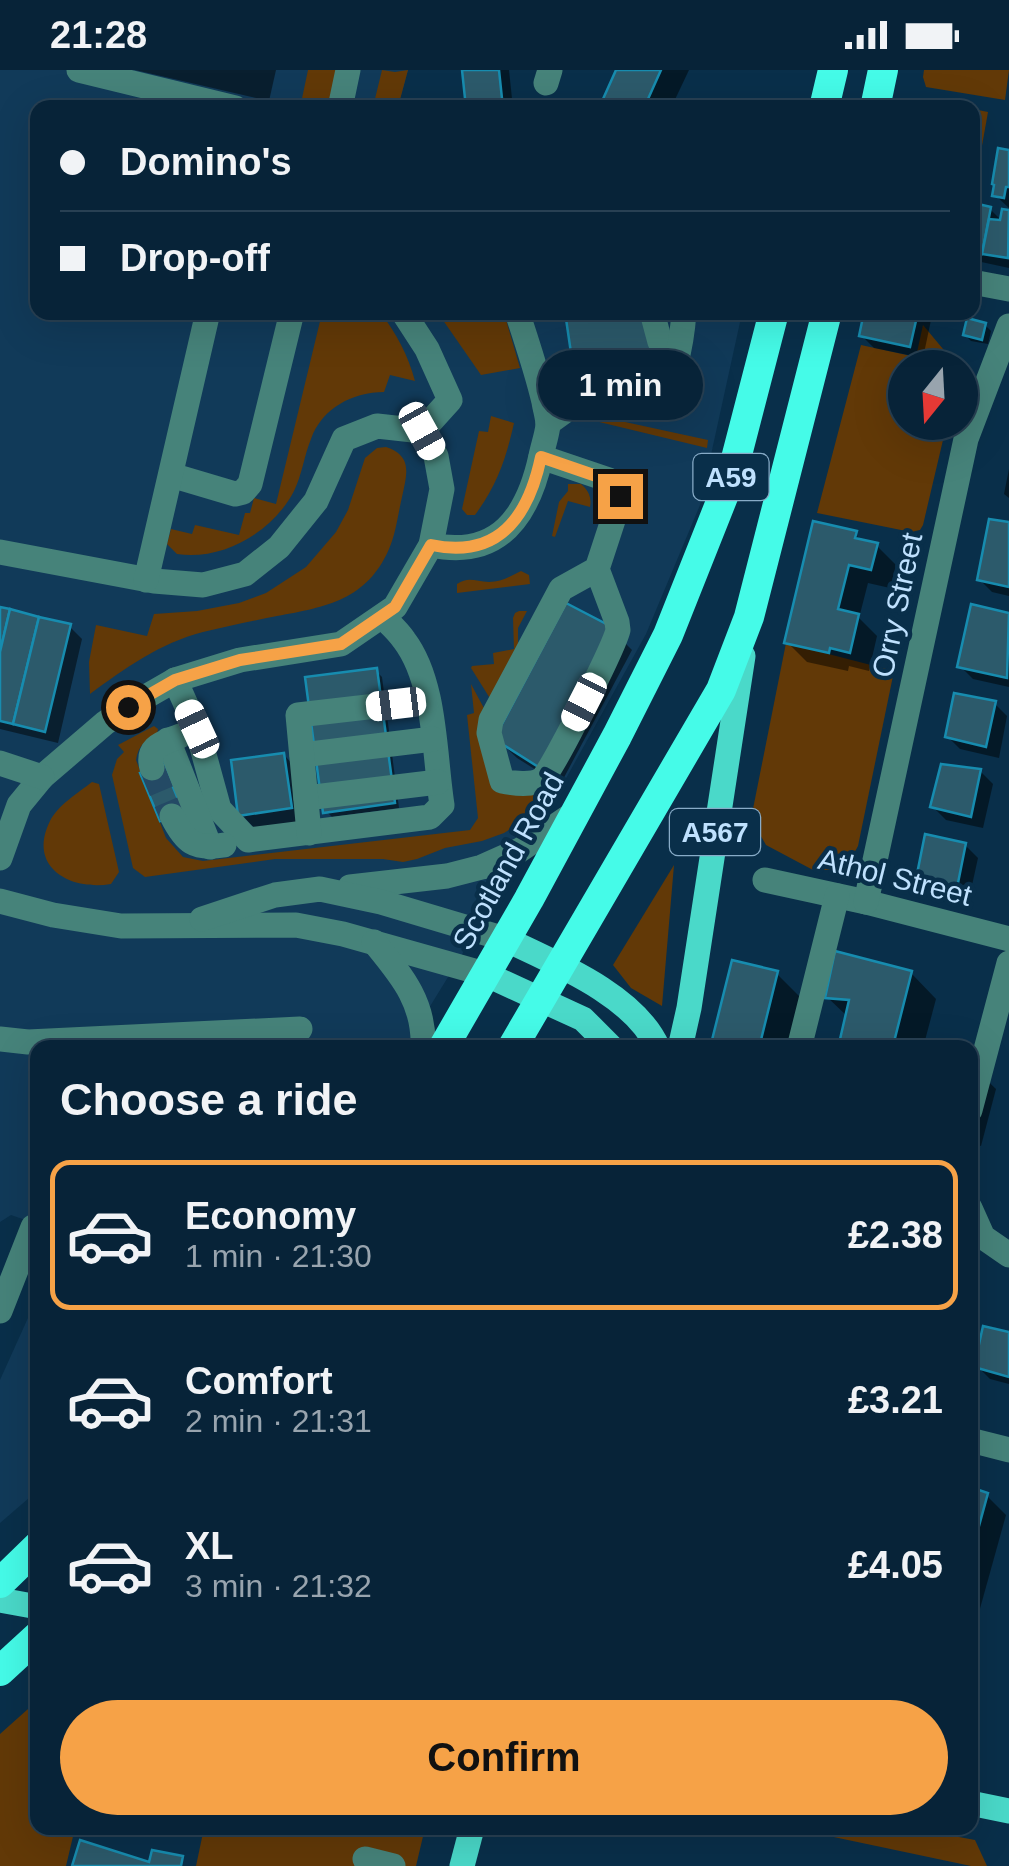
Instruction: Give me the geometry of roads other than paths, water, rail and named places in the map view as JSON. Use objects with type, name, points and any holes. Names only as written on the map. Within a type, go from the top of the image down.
[{"type":"highway","points":[[826,100],[832,70]]},
{"type":"highway","points":[[876,100],[883,70]]},
{"type":"highway","name":"Scotland Road","points":[[448,1040],[660,651],[732,474],[772,320]]},
{"type":"highway","name":"A59","points":[[517,1040],[721,690],[749,617],[825,320]]},
{"type":"highway","points":[[0,1584],[30,1554]]},
{"type":"highway","points":[[0,1671],[30,1643]]},
{"type":"main road","name":"A567","points":[[682,1040],[749,617]]},
{"type":"main road","points":[[505,940],[587,980],[627,1010],[655,1040]]},
{"type":"main road","points":[[485,974],[583,1020],[604,1040]]},
{"type":"main road","points":[[0,1600],[30,1606]]},
{"type":"main road","points":[[978,1805],[1009,1811]]},
{"type":"main road","points":[[462,1866],[470,1835]]},
{"type":"street","points":[[80,70],[202,100]]},
{"type":"street","points":[[342,100],[348,70]]},
{"type":"street","points":[[980,284],[1009,289]]},
{"type":"street","points":[[146,580],[206,320]]},
{"type":"street","points":[[172,475],[235,494],[250,484],[290,320]]},
{"type":"street","points":[[408,320],[427,349],[450,400],[422,431]]},
{"type":"street","points":[[431,545],[472,548],[492,540],[530,498],[548,424],[520,320]]},
{"type":"street","points":[[537,320],[537,373]]},
{"type":"street","points":[[654,320],[660,342],[677,355]]},
{"type":"street","points":[[548,424],[580,400],[659,399],[677,355],[683,320]]},
{"type":"street","name":"Orry Street","points":[[866,902],[966,438],[1009,326]]},
{"type":"street","points":[[0,552],[146,580],[202,585],[245,574],[279,547],[316,501],[344,439],[377,426],[422,431]]},
{"type":"street","points":[[0,858],[19,805],[42,778],[105,723],[175,680],[240,660],[341,644],[395,607],[431,545],[442,490],[436,456],[422,431]]},
{"type":"street","points":[[541,457],[608,480],[619,490],[619,502],[597,569],[617,622],[616,638],[545,776],[536,782],[502,781],[489,733],[491,720],[561,589],[597,569]]},
{"type":"street","points":[[172,816],[188,841],[210,847],[430,817],[442,806],[423,678],[406,641],[383,617]]},
{"type":"street","points":[[175,680],[197,729],[219,809],[248,840]]},
{"type":"street","points":[[309,832],[298,715],[428,700]]},
{"type":"street","points":[[152,768],[151,751],[158,744],[197,729]]},
{"type":"street","points":[[302,755],[433,739]]},
{"type":"street","points":[[168,740],[210,847]]},
{"type":"street","points":[[0,763],[42,778]]},
{"type":"street","points":[[306,798],[438,782]]},
{"type":"street","points":[[178,926],[275,894],[467,872],[520,850],[575,812]]},
{"type":"street","name":"Athol Street","points":[[765,880],[1009,939]]},
{"type":"street","points":[[320,889],[381,902],[505,940]]},
{"type":"street","points":[[801,1040],[837,896]]},
{"type":"street","points":[[0,901],[122,926],[296,924],[485,974]]},
{"type":"street","points":[[374,942],[408,984],[418,1010],[422,1040]]},
{"type":"street","points":[[978,1080],[1009,962]]},
{"type":"street","points":[[70,1040],[300,1029]]},
{"type":"street","points":[[0,1039],[30,1042]]},
{"type":"street","points":[[978,1226],[983,1237],[1009,1255]]},
{"type":"street","points":[[0,1311],[18,1242]]},
{"type":"street","points":[[978,1442],[1009,1450]]},
{"type":"street","points":[[365,1859],[393,1866]]},
{"type":"tunnel","points":[[152,768],[172,816]]}]
